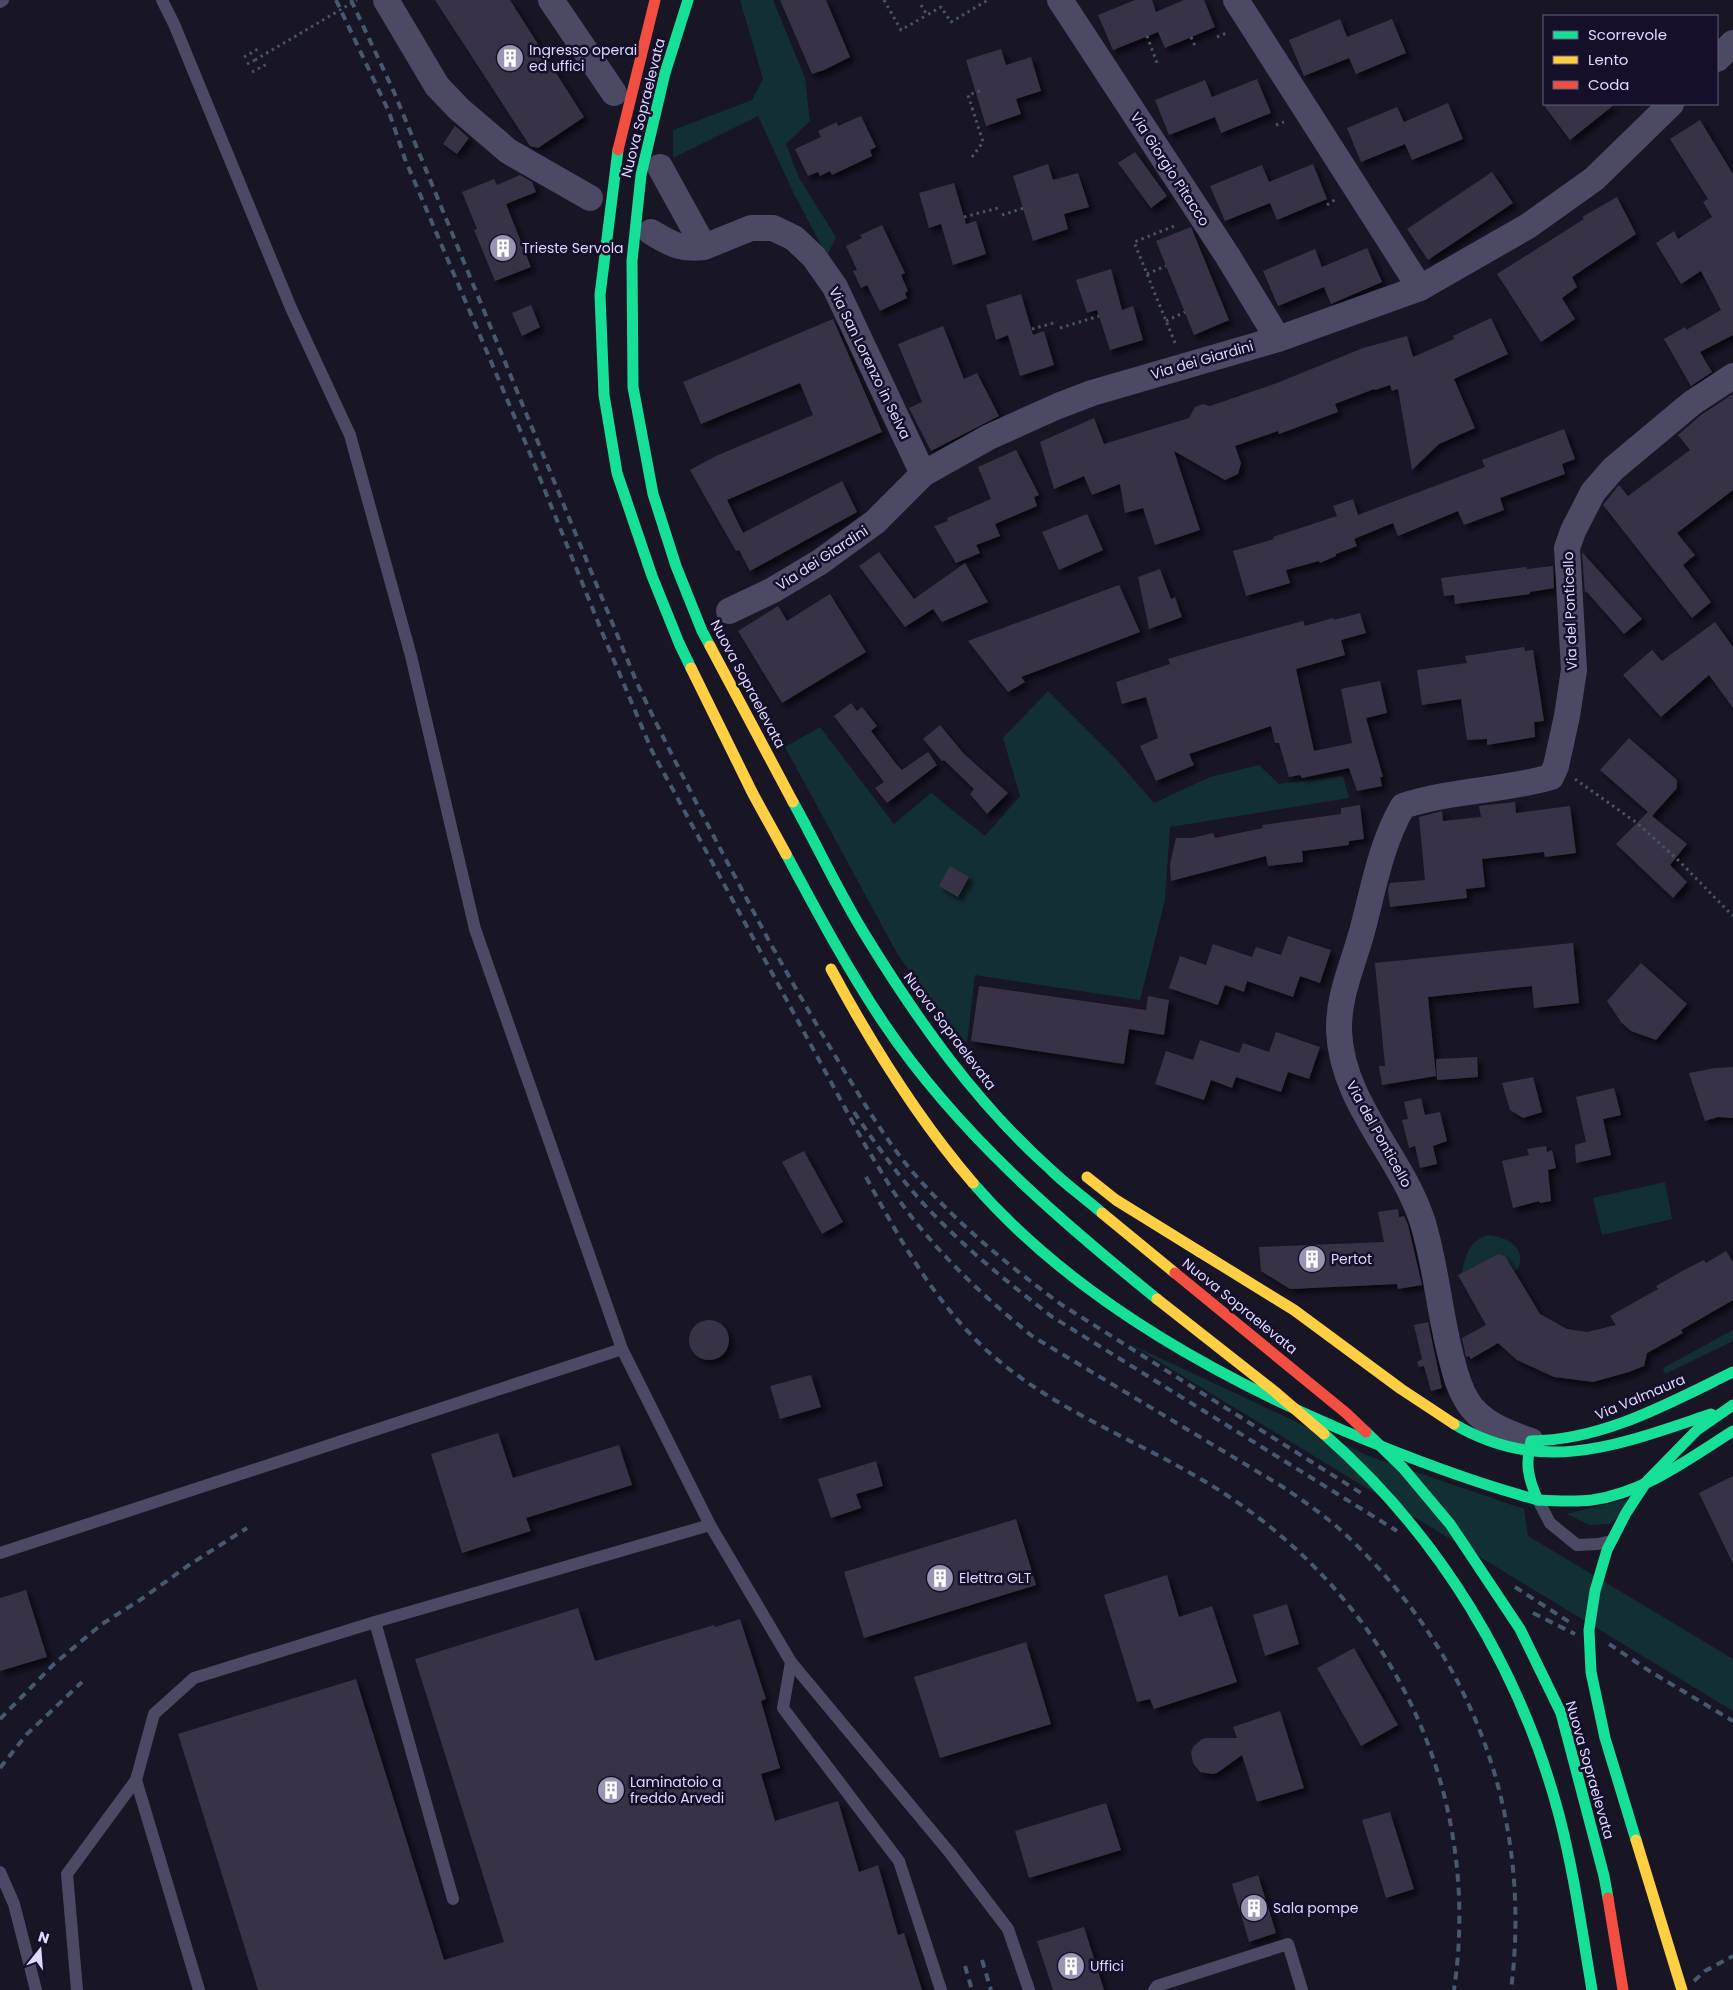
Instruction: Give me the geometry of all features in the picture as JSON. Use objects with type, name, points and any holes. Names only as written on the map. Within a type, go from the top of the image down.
[{"type":"main road","name":"Nuova Sopraelevata","points":[[655,0],[615,160],[600,295],[604,395],[617,473],[652,576],[679,643],[737,763],[840,954],[886,1026],[928,1082],[974,1135],[1030,1191],[1094,1248],[1259,1378],[1328,1436],[1384,1492],[1422,1535],[1462,1594],[1492,1642],[1531,1727],[1559,1812],[1575,1882],[1592,1990]]},
{"type":"main road","name":"Nuova Sopraelevata","points":[[688,0],[665,74],[641,175],[632,261],[633,387],[653,494],[676,566],[702,631],[866,937],[905,998],[956,1068],[1000,1119],[1049,1169],[1346,1413],[1403,1468],[1450,1524],[1520,1629],[1561,1713],[1604,1876],[1623,1990]]},
{"type":"main road","points":[[737,763],[771,852]]},
{"type":"main road","points":[[826,959],[860,1024],[914,1109],[957,1166],[1011,1224],[1063,1270],[1140,1325],[1242,1385],[1305,1415],[1384,1448],[1481,1484],[1538,1500],[1563,1503],[1585,1501],[1635,1489],[1733,1431]]},
{"type":"main road","points":[[905,998],[958,1052]]},
{"type":"main road","points":[[1076,1167],[1116,1200],[1285,1303],[1443,1418],[1494,1442],[1519,1450],[1547,1453],[1601,1448],[1730,1407]]},
{"type":"main road","name":"Via Valmaura","points":[[1531,1441],[1545,1443],[1566,1440],[1614,1426],[1733,1372]]},
{"type":"main road","points":[[1682,1990],[1605,1738],[1591,1672],[1589,1630],[1595,1591],[1607,1550],[1626,1513],[1647,1481],[1697,1430],[1730,1407]]},
{"type":"main road","points":[[1531,1441],[1526,1456],[1526,1472],[1538,1500]]},
{"type":"street","points":[[386,0],[437,86],[459,109],[508,151],[590,198]]},
{"type":"street","points":[[551,0],[614,93]]},
{"type":"street","name":"Via Giorgio Pitacco","points":[[1060,0],[1201,216],[1278,339]]},
{"type":"street","points":[[1236,0],[1420,288]]},
{"type":"street","points":[[1718,58],[1733,43]]},
{"type":"street","name":"Via dei Giardini","points":[[729,611],[772,590],[820,562],[875,522],[923,474],[989,438],[1058,406],[1092,393],[1278,339],[1420,288],[1528,226],[1594,179],[1670,105]]},
{"type":"street","points":[[660,167],[704,246]]},
{"type":"street","name":"Via San Lorenzo in Selva","points":[[651,232],[687,249],[704,246],[751,228],[773,228],[794,238],[814,257],[835,287],[923,474]]},
{"type":"street","name":"Via del Ponticello","points":[[1531,1441],[1504,1432],[1483,1418],[1467,1402],[1458,1384],[1444,1332],[1434,1269],[1422,1220],[1408,1186],[1352,1090],[1342,1057],[1339,1030],[1342,993],[1360,938],[1381,858],[1393,823],[1403,806],[1426,799],[1522,785],[1551,777],[1556,766],[1567,716],[1574,670],[1567,548],[1573,531],[1592,492],[1613,469],[1692,403],[1733,376]]},
{"type":"lane","points":[[162,0],[178,33],[291,308],[350,435],[411,656],[475,929],[622,1348],[710,1525],[791,1662],[950,1853],[1008,1929],[1029,1990]]},
{"type":"lane","points":[[0,1553],[622,1348]]},
{"type":"lane","points":[[1538,1500],[1550,1523],[1567,1539],[1577,1545],[1598,1544],[1617,1540],[1630,1529],[1656,1478]]},
{"type":"lane","points":[[77,1990],[67,1874],[136,1780],[154,1714],[194,1678],[375,1622],[710,1525]]},
{"type":"lane","points":[[375,1622],[453,1899]]},
{"type":"lane","points":[[791,1662],[783,1708],[899,1861],[941,1990]]},
{"type":"lane","points":[[136,1780],[199,1990]]},
{"type":"lane","points":[[0,1872],[14,1904],[36,1990]]},
{"type":"lane","points":[[1154,1990],[1157,1986],[1288,1944],[1302,1990]]},
{"type":"path","points":[[247,64],[357,0]]},
{"type":"path","points":[[884,0],[901,30],[941,7],[951,22],[988,0]]},
{"type":"path","points":[[976,0],[979,5]]},
{"type":"path","points":[[921,5],[927,15]]},
{"type":"path","points":[[1147,36],[1157,63]]},
{"type":"path","points":[[1191,36],[1195,46]]},
{"type":"path","points":[[244,57],[258,49]]},
{"type":"path","points":[[252,72],[267,64]]},
{"type":"path","points":[[972,157],[983,142],[968,95],[980,91]]},
{"type":"path","points":[[1002,215],[1027,207]]},
{"type":"path","points":[[964,218],[998,208]]},
{"type":"path","points":[[1184,365],[1134,242],[1201,216]]},
{"type":"path","points":[[1147,274],[1166,266]]},
{"type":"path","points":[[1166,321],[1185,312]]},
{"type":"path","points":[[1060,328],[1098,316]]},
{"type":"path","points":[[1032,329],[1057,322]]},
{"type":"path","points":[[1556,766],[1638,823],[1677,859],[1733,916]]},
{"type":"green space","points":[[740,0],[773,0],[805,78],[810,121],[786,144],[799,178],[836,237],[827,256],[794,194],[758,116],[673,158],[673,130],[752,100],[763,79]]},
{"type":"green space","points":[[1048,691],[1115,758],[1154,803],[1210,777],[1259,765],[1279,784],[1343,776],[1349,798],[1170,827],[1165,900],[1140,1000],[975,975],[967,1043],[942,1017],[898,955],[785,747],[820,727],[894,824],[931,793],[985,836],[1020,796],[1003,738]]},
{"type":"green space","points":[[1665,1182],[1672,1219],[1602,1235],[1593,1198]]},
{"type":"green space","points":[[1488,1235],[1502,1238],[1514,1244],[1520,1255],[1518,1269],[1514,1271],[1505,1256],[1498,1254],[1462,1273],[1469,1249],[1482,1237]]},
{"type":"green space","points":[[1733,1330],[1733,1341],[1665,1374],[1663,1368]]},
{"type":"green space","points":[[1130,1344],[1369,1456],[1524,1509],[1528,1536],[1733,1659],[1733,1711]]},
{"type":"green space","points":[[1641,1496],[1610,1524],[1590,1525],[1566,1514]]},
{"type":"building","name":"Ingresso operai ed uffici","points":[[435,0],[510,0],[584,117],[538,148],[530,146]]},
{"type":"building","points":[[780,0],[826,0],[850,57],[812,74]]},
{"type":"building","points":[[1135,0],[1152,0],[1156,12],[1184,0],[1204,0],[1215,27],[1165,48],[1158,32],[1113,50],[1098,15]]},
{"type":"building","points":[[1340,19],[1347,37],[1392,19],[1406,53],[1356,74],[1349,58],[1304,76],[1289,40]]},
{"type":"building","points":[[1001,49],[1006,65],[1031,57],[1041,91],[1016,99],[1021,114],[986,126],[966,60]]},
{"type":"building","points":[[1257,79],[1271,113],[1221,133],[1215,117],[1169,135],[1155,100],[1205,80],[1212,97]]},
{"type":"building","points":[[1448,103],[1463,139],[1412,160],[1405,144],[1361,162],[1347,128],[1397,107],[1404,122]]},
{"type":"building","points":[[1544,105],[1614,105],[1570,140]]},
{"type":"building","points":[[861,116],[876,147],[870,150],[872,156],[832,175],[830,171],[820,176],[818,172],[808,176],[795,149],[821,137],[818,131],[837,122],[838,126]]},
{"type":"building","points":[[1700,120],[1733,174],[1733,335],[1700,352],[1712,372],[1691,386],[1664,339],[1685,327],[1686,330],[1721,310],[1701,271],[1681,284],[1656,243],[1674,231],[1678,239],[1712,217],[1703,202],[1708,199],[1670,139]]},
{"type":"building","points":[[455,126],[469,138],[457,154],[443,144]]},
{"type":"building","points":[[1135,152],[1167,196],[1151,208],[1118,163]]},
{"type":"building","points":[[1048,164],[1053,180],[1078,173],[1089,207],[1064,214],[1068,229],[1033,241],[1013,176]]},
{"type":"building","points":[[1313,164],[1327,199],[1277,220],[1270,203],[1225,221],[1210,186],[1262,165],[1269,182]]},
{"type":"building","points":[[1492,172],[1513,203],[1428,260],[1407,229]]},
{"type":"building","points":[[520,175],[532,182],[536,192],[506,204],[531,267],[495,281],[474,230],[477,229],[462,192],[494,179],[497,185]]},
{"type":"building","points":[[954,183],[966,224],[976,221],[986,254],[953,265],[941,224],[929,228],[919,193]]},
{"type":"building","points":[[1617,197],[1636,234],[1572,277],[1577,287],[1562,298],[1575,319],[1541,342],[1497,274],[1584,219],[1582,217]]},
{"type":"building","points":[[882,225],[905,273],[901,275],[908,291],[905,293],[907,298],[880,311],[867,285],[861,288],[853,271],[857,270],[846,246],[862,238],[860,235]]},
{"type":"building","points":[[1191,227],[1229,320],[1194,335],[1156,241]]},
{"type":"building","points":[[1367,248],[1382,282],[1331,304],[1324,287],[1278,306],[1263,271],[1315,249],[1322,267]]},
{"type":"building","points":[[1111,269],[1122,310],[1133,306],[1143,340],[1110,350],[1097,310],[1087,313],[1076,280]]},
{"type":"building","points":[[1021,294],[1033,335],[1044,331],[1054,365],[1020,376],[1008,335],[996,340],[986,305]]},
{"type":"building","points":[[531,305],[540,327],[522,336],[512,313]]},
{"type":"building","points":[[1491,318],[1508,354],[1454,379],[1475,428],[1439,444],[1412,470],[1398,389],[1392,391],[1390,385],[1335,404],[1338,412],[1279,434],[1278,431],[1235,446],[1241,463],[1238,474],[1225,480],[1174,451],[1200,530],[1155,545],[1143,508],[1125,513],[1120,484],[1092,495],[1084,476],[1054,489],[1040,442],[1094,418],[1104,444],[1189,418],[1195,407],[1203,404],[1210,406],[1277,383],[1363,348],[1407,336],[1413,357],[1454,339],[1453,336]]},
{"type":"building","points":[[833,319],[882,432],[727,500],[743,533],[842,481],[857,512],[750,571],[739,550],[736,551],[690,470],[716,456],[813,415],[800,383],[701,424],[683,382]]},
{"type":"building","points":[[943,326],[964,379],[977,373],[999,416],[931,451],[909,408],[922,402],[898,344]]},
{"type":"building","points":[[1733,394],[1733,490],[1677,533],[1695,555],[1683,565],[1711,602],[1692,618],[1603,505],[1619,485],[1628,496],[1690,450],[1678,435],[1701,415]]},
{"type":"building","points":[[1564,429],[1575,459],[1562,464],[1565,474],[1500,498],[1504,510],[1464,525],[1458,511],[1398,536],[1393,523],[1354,539],[1357,546],[1336,554],[1336,556],[1320,563],[1319,561],[1286,570],[1290,583],[1246,596],[1233,551],[1274,539],[1273,537],[1337,516],[1333,506],[1353,499],[1358,515],[1485,467],[1482,460]]},
{"type":"building","points":[[1016,450],[1039,495],[1034,497],[1037,506],[995,524],[1000,536],[976,545],[980,553],[956,563],[934,526],[948,521],[947,518],[991,499],[978,467]]},
{"type":"building","points":[[1087,514],[1103,550],[1059,570],[1042,532]]},
{"type":"building","points":[[879,552],[914,599],[965,563],[988,602],[942,622],[933,609],[905,627],[859,566]]},
{"type":"building","points":[[1582,552],[1642,619],[1624,634],[1586,591],[1585,593]]},
{"type":"building","points":[[1553,566],[1554,588],[1530,592],[1530,594],[1455,604],[1454,595],[1444,596],[1441,578],[1526,567],[1527,569]]},
{"type":"building","points":[[1160,569],[1171,599],[1175,597],[1182,617],[1149,629],[1138,577]]},
{"type":"building","points":[[1119,585],[1140,632],[1021,677],[1025,682],[1008,692],[968,641]]},
{"type":"building","points":[[830,594],[866,652],[782,703],[738,631],[778,606],[787,621]]},
{"type":"building","points":[[1360,613],[1366,633],[1341,640],[1345,655],[1296,669],[1314,751],[1352,743],[1341,689],[1380,681],[1387,713],[1366,718],[1383,777],[1380,777],[1382,786],[1357,791],[1349,768],[1302,778],[1300,775],[1289,777],[1279,743],[1275,743],[1271,726],[1189,754],[1194,765],[1156,781],[1140,746],[1158,738],[1146,697],[1122,704],[1116,682],[1170,664],[1168,659],[1219,644],[1303,621],[1305,626]]},
{"type":"building","points":[[1715,622],[1733,647],[1733,708],[1709,675],[1661,717],[1623,675],[1652,650],[1662,661]]},
{"type":"building","points":[[1524,647],[1525,651],[1533,650],[1544,721],[1534,722],[1535,737],[1487,745],[1487,739],[1467,740],[1461,699],[1422,705],[1417,670],[1467,663],[1465,656]]},
{"type":"building","points":[[851,703],[857,711],[862,707],[877,726],[871,731],[902,770],[928,752],[937,765],[887,803],[875,788],[884,782],[834,716]]},
{"type":"building","points":[[940,725],[964,754],[1008,793],[987,814],[970,794],[974,789],[944,760],[942,761],[923,739]]},
{"type":"building","points":[[1629,738],[1677,780],[1677,788],[1652,816],[1687,844],[1670,865],[1687,882],[1673,898],[1616,844],[1648,812],[1600,770]]},
{"type":"building","points":[[1515,802],[1516,813],[1570,806],[1576,853],[1545,857],[1544,852],[1482,859],[1485,887],[1466,889],[1467,898],[1390,907],[1388,890],[1390,883],[1425,880],[1419,817],[1442,811],[1443,821],[1481,817],[1479,806]]},
{"type":"building","points":[[1360,805],[1364,839],[1349,841],[1349,845],[1302,851],[1303,862],[1268,866],[1266,856],[1171,881],[1170,864],[1176,838],[1192,838],[1213,833],[1215,838],[1263,828],[1262,825],[1341,814],[1341,808]]},
{"type":"building","points":[[950,866],[969,877],[958,897],[939,886]]},
{"type":"building","points":[[1288,936],[1331,950],[1320,983],[1300,976],[1293,997],[1247,981],[1244,992],[1225,985],[1218,1005],[1169,988],[1180,956],[1206,965],[1213,944],[1252,957],[1256,947],[1281,955]]},
{"type":"building","points":[[1573,943],[1579,1003],[1534,1008],[1532,986],[1428,997],[1436,1076],[1382,1085],[1379,1066],[1385,1066],[1375,963]]},
{"type":"building","points":[[1641,963],[1687,1004],[1656,1040],[1631,1031],[1621,1022],[1607,1001]]},
{"type":"building","points":[[979,986],[1146,1010],[1148,996],[1169,1000],[1164,1035],[1129,1029],[1124,1064],[971,1041]]},
{"type":"building","points":[[1276,1032],[1320,1047],[1309,1079],[1288,1072],[1281,1092],[1236,1077],[1232,1088],[1211,1080],[1204,1100],[1155,1084],[1166,1051],[1193,1060],[1200,1040],[1239,1053],[1243,1043],[1269,1052]]},
{"type":"building","points":[[1477,1057],[1478,1077],[1437,1080],[1436,1059]]},
{"type":"building","points":[[1733,1067],[1733,1118],[1718,1117],[1705,1121],[1689,1073]]},
{"type":"building","points":[[1533,1077],[1542,1112],[1523,1118],[1510,1110],[1502,1083]]},
{"type":"building","points":[[1614,1088],[1621,1115],[1603,1119],[1611,1155],[1576,1163],[1575,1145],[1586,1142],[1576,1097]]},
{"type":"building","points":[[1421,1098],[1425,1115],[1440,1112],[1447,1141],[1433,1146],[1437,1164],[1420,1168],[1415,1146],[1409,1148],[1402,1120],[1408,1119],[1404,1102]]},
{"type":"building","points":[[1546,1146],[1547,1152],[1552,1150],[1556,1168],[1548,1170],[1551,1201],[1540,1203],[1539,1201],[1513,1208],[1502,1161],[1529,1155],[1527,1149]]},
{"type":"building","points":[[804,1151],[843,1222],[822,1234],[782,1162]]},
{"type":"building","points":[[1398,1209],[1399,1217],[1404,1216],[1408,1225],[1422,1285],[1398,1289],[1397,1284],[1290,1289],[1261,1271],[1259,1247],[1384,1242],[1378,1212]]},
{"type":"building","points":[[1726,1251],[1733,1262],[1733,1300],[1681,1330],[1683,1333],[1647,1353],[1644,1366],[1593,1382],[1554,1377],[1517,1360],[1498,1343],[1471,1359],[1469,1356],[1466,1357],[1462,1338],[1486,1325],[1458,1275],[1498,1254],[1505,1256],[1540,1314],[1567,1329],[1587,1332],[1616,1325],[1610,1316],[1658,1289],[1656,1286],[1684,1270],[1704,1260],[1706,1263]]},
{"type":"building","points":[[709,1320],[723,1326],[729,1340],[723,1354],[709,1360],[695,1354],[689,1340],[695,1326]]},
{"type":"building","points":[[1428,1322],[1442,1388],[1431,1391],[1424,1366],[1419,1367],[1417,1362],[1422,1359],[1414,1325]]},
{"type":"building","points":[[811,1375],[821,1407],[780,1419],[770,1386]]},
{"type":"building","points":[[498,1433],[513,1478],[619,1445],[632,1485],[526,1518],[531,1531],[462,1553],[431,1454]]},
{"type":"building","points":[[876,1461],[883,1486],[856,1494],[861,1508],[831,1518],[818,1479]]},
{"type":"building","points":[[1733,1476],[1733,1564],[1699,1493]]},
{"type":"building","name":"Elettra GLT","points":[[1016,1519],[1036,1585],[864,1638],[844,1572]]},
{"type":"building","points":[[1167,1575],[1179,1617],[1212,1606],[1237,1682],[1154,1709],[1150,1699],[1137,1702],[1104,1595]]},
{"type":"building","points":[[26,1590],[47,1657],[0,1671],[0,1598]]},
{"type":"building","points":[[1287,1604],[1299,1644],[1265,1656],[1253,1615]]},
{"type":"building","name":"Laminatoio a freddo Arvedi","points":[[578,1608],[595,1661],[740,1619],[766,1699],[761,1701],[780,1768],[761,1774],[775,1821],[838,1801],[859,1872],[878,1865],[898,1935],[904,1933],[922,1990],[258,1990],[178,1734],[356,1679],[444,1960],[504,1942],[415,1659]]},
{"type":"building","points":[[1026,1642],[1051,1724],[940,1758],[914,1677]]},
{"type":"building","points":[[1354,1648],[1398,1725],[1361,1746],[1317,1668]]},
{"type":"building","points":[[1280,1711],[1304,1788],[1257,1802],[1242,1755],[1217,1773],[1212,1774],[1200,1772],[1193,1763],[1191,1752],[1194,1746],[1202,1739],[1237,1738],[1233,1727]]},
{"type":"building","points":[[1106,1803],[1121,1850],[1029,1878],[1015,1831]]},
{"type":"building","points":[[1390,1812],[1414,1889],[1386,1898],[1362,1820]]},
{"type":"building","name":"Sala pompe","points":[[1258,1875],[1276,1933],[1249,1942],[1232,1884]]},
{"type":"building","name":"Uffici","points":[[1084,1927],[1104,1990],[1053,1990],[1037,1941]]},
{"type":"railway","points":[[336,0],[389,112],[405,159],[529,451],[652,751],[865,1145],[899,1200],[928,1238],[978,1289],[1032,1336],[1283,1487],[1339,1528],[1390,1582],[1428,1632],[1460,1686],[1484,1743],[1502,1802],[1512,1863],[1515,1926],[1511,1990]]},
{"type":"railway","points":[[351,0],[394,92],[637,683],[768,939],[825,1039],[882,1130],[906,1164],[960,1222],[999,1256],[1062,1305],[1361,1493]]},
{"type":"railway","points":[[854,1112],[896,1171],[931,1212],[983,1261],[1051,1316],[1397,1531]]},
{"type":"railway","points":[[866,1177],[904,1244],[931,1286],[981,1345],[1038,1390],[1197,1477],[1228,1496],[1286,1540],[1337,1591],[1380,1648],[1414,1710],[1439,1776],[1454,1845],[1459,1917],[1454,1990]]},
{"type":"railway","points":[[0,1719],[54,1664],[102,1624],[247,1528]]},
{"type":"railway","points":[[1515,1587],[1574,1625]]},
{"type":"railway","points":[[1533,1613],[1575,1634]]},
{"type":"railway","points":[[1609,1644],[1651,1672],[1733,1721]]},
{"type":"railway","points":[[0,1768],[27,1734],[82,1682]]},
{"type":"railway","points":[[1694,1981],[1705,1971],[1733,1956]]},
{"type":"railway","points":[[982,1960],[991,1990]]},
{"type":"railway","points":[[965,1966],[972,1990]]},
{"type":"traffic: fast","points":[[688,0],[665,73],[641,175],[632,261],[633,387],[653,494],[676,566],[710,646]]},
{"type":"traffic: fast","points":[[618,150],[600,295],[604,395],[617,473],[652,576],[691,668]]},
{"type":"traffic: fast","points":[[793,802],[867,938],[907,1000],[950,1060],[973,1089],[1023,1144],[1062,1181],[1102,1213]]},
{"type":"traffic: fast","points":[[786,854],[833,941],[871,1004],[944,1102],[977,1138],[1046,1205],[1157,1299]]},
{"type":"traffic: fast","points":[[973,1183],[1011,1223],[1052,1260],[1097,1295],[1144,1327],[1192,1356],[1292,1408],[1366,1440],[1463,1477],[1538,1500]]},
{"type":"traffic: fast","points":[[1733,1372],[1660,1407],[1610,1427],[1558,1439],[1531,1441],[1528,1457],[1530,1478],[1538,1500],[1578,1501],[1611,1496],[1630,1490],[1666,1473],[1733,1431]]},
{"type":"traffic: fast","points":[[1636,1840],[1605,1738],[1591,1672],[1589,1630],[1595,1591],[1607,1550],[1626,1513],[1647,1481],[1697,1430],[1733,1405]]},
{"type":"traffic: fast","points":[[1454,1424],[1487,1440],[1519,1449],[1551,1452],[1582,1450],[1614,1444],[1645,1436],[1711,1414]]},
{"type":"traffic: fast","points":[[1366,1432],[1403,1468],[1450,1524],[1520,1629],[1561,1713],[1604,1876],[1608,1898]]},
{"type":"traffic: fast","points":[[1324,1434],[1365,1473],[1403,1515],[1438,1559],[1470,1606],[1498,1656],[1522,1707],[1542,1760],[1559,1815],[1573,1880],[1592,1990]]},
{"type":"traffic: slow","points":[[710,646],[793,802]]},
{"type":"traffic: slow","points":[[691,668],[753,794],[786,854]]},
{"type":"traffic: slow","points":[[831,969],[896,1080],[933,1133],[973,1183]]},
{"type":"traffic: slow","points":[[1087,1177],[1116,1200],[1200,1252]]},
{"type":"traffic: slow","points":[[1102,1213],[1175,1273]]},
{"type":"traffic: slow","points":[[1200,1252],[1294,1310],[1401,1389],[1454,1424]]},
{"type":"traffic: slow","points":[[1157,1299],[1274,1391],[1324,1434]]},
{"type":"traffic: slow","points":[[1636,1840],[1682,1990]]},
{"type":"traffic: jam","points":[[618,150],[655,0]]},
{"type":"traffic: jam","points":[[1175,1273],[1346,1413],[1366,1432]]},
{"type":"traffic: jam","points":[[1608,1898],[1623,1990]]},
{"type":"place","name":"Ingresso operai ed uffici","points":[[510,58]]},
{"type":"place","name":"Trieste Servola","points":[[503,248]]},
{"type":"place","name":"Pertot","points":[[1312,1259]]},
{"type":"place","name":"Elettra GLT","points":[[940,1578]]},
{"type":"place","name":"Laminatoio a freddo Arvedi","points":[[611,1790]]},
{"type":"place","name":"Sala pompe","points":[[1254,1908]]},
{"type":"place","name":"Uffici","points":[[1071,1966]]}]
